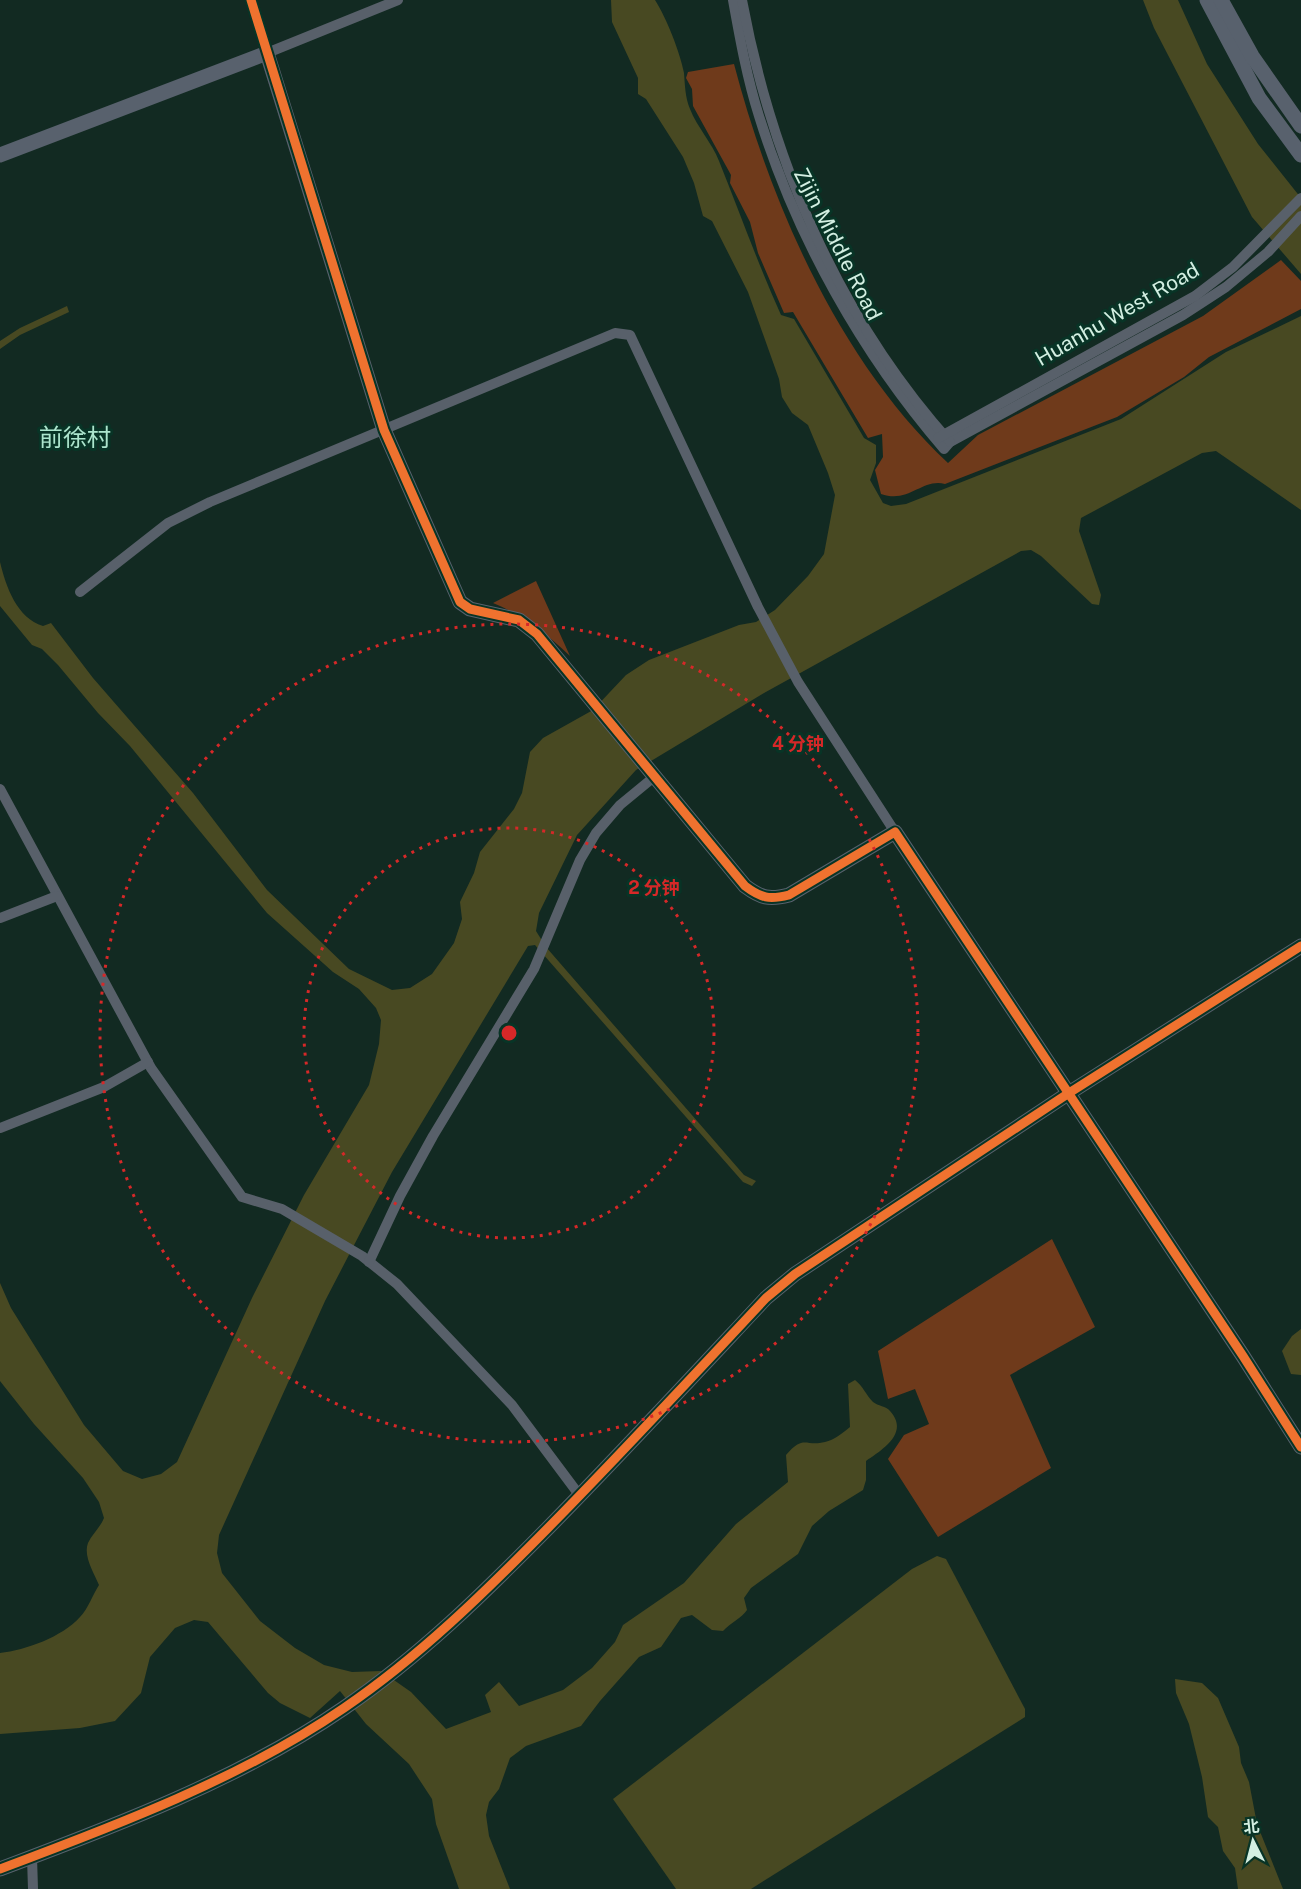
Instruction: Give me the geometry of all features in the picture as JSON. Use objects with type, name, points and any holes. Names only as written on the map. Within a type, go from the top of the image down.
[{"type":"street","points":[[251,0],[384,430],[460,602],[470,609],[519,620],[537,634],[590,695],[745,886],[759,897],[772,900],[789,895],[895,832]]},
{"type":"street","points":[[0,155],[267,53],[398,0]]},
{"type":"street","name":"Zijin Middle Road","points":[[733,0],[743,57],[759,116],[803,228],[838,296],[900,395],[943,441]]},
{"type":"street","name":"Zijin Middle Road","points":[[742,0],[758,80],[791,182],[847,296],[909,394],[943,441]]},
{"type":"street","points":[[1207,0],[1259,98],[1301,155]]},
{"type":"street","points":[[1221,0],[1252,56],[1301,126]]},
{"type":"street","name":"Huanhu West Road","points":[[943,441],[1196,296],[1233,267],[1301,198]]},
{"type":"street","name":"Huanhu West Road","points":[[943,441],[1183,315],[1226,287],[1268,252],[1301,216]]},
{"type":"street","points":[[80,592],[168,523],[210,502],[615,333],[630,334],[758,607],[798,682],[1301,1447]]},
{"type":"street","points":[[366,1259],[433,1136],[534,969],[580,860],[596,834],[620,805],[653,775]]},
{"type":"street","points":[[0,789],[148,1062],[242,1197],[282,1209],[366,1259],[397,1284],[512,1405],[580,1496]]},
{"type":"street","points":[[0,918],[57,896]]},
{"type":"street","points":[[0,1869],[98,1833],[277,1750],[344,1708],[400,1667],[468,1610],[580,1496],[766,1298],[824,1253],[1069,1093],[1301,946]]},
{"type":"street","points":[[0,1128],[104,1087],[148,1062]]},
{"type":"street","points":[[32,1857],[33,1889]]},
{"type":"shaded area","points":[[611,0],[655,0],[659,7],[679,55],[690,109],[719,161],[781,315],[794,319],[864,438],[876,445],[876,463],[870,480],[883,503],[891,506],[906,504],[1121,419],[1226,352],[1301,316],[1301,510],[1216,451],[1202,453],[1081,518],[1079,531],[1101,595],[1099,605],[1092,604],[1041,556],[1031,550],[1021,551],[764,693],[636,770],[577,835],[539,913],[536,931],[546,947],[744,1175],[756,1181],[752,1186],[743,1182],[535,945],[528,946],[392,1172],[325,1301],[219,1535],[217,1553],[222,1573],[260,1621],[295,1648],[324,1665],[352,1672],[381,1671],[411,1692],[446,1729],[491,1712],[485,1695],[499,1682],[519,1706],[563,1690],[592,1668],[615,1642],[623,1625],[684,1583],[736,1524],[788,1482],[786,1455],[792,1449],[805,1442],[828,1441],[850,1427],[848,1384],[855,1380],[858,1382],[873,1402],[890,1411],[897,1427],[892,1440],[866,1461],[866,1480],[863,1490],[829,1511],[812,1526],[798,1554],[751,1588],[744,1598],[747,1610],[742,1616],[723,1631],[712,1630],[692,1615],[681,1618],[661,1647],[639,1657],[581,1726],[526,1746],[510,1758],[499,1789],[489,1802],[486,1815],[489,1836],[510,1889],[459,1889],[436,1824],[432,1799],[409,1764],[366,1724],[340,1691],[310,1718],[280,1703],[268,1693],[208,1622],[194,1620],[175,1628],[150,1657],[141,1693],[115,1721],[80,1728],[0,1734],[0,1653],[32,1646],[54,1636],[64,1631],[83,1614],[99,1585],[87,1553],[88,1543],[104,1518],[99,1502],[83,1478],[34,1424],[0,1381],[0,1283],[11,1308],[84,1425],[123,1471],[142,1479],[161,1474],[177,1462],[252,1298],[304,1195],[369,1085],[379,1044],[381,1020],[376,1008],[359,989],[333,972],[267,913],[130,746],[98,713],[58,665],[42,649],[32,645],[0,606],[0,562],[9,591],[26,616],[43,626],[51,623],[93,678],[193,793],[267,890],[349,969],[392,990],[410,988],[432,974],[454,943],[462,919],[460,902],[474,873],[480,852],[514,809],[522,793],[530,752],[543,738],[593,710],[626,675],[649,660],[739,625],[756,622],[775,610],[808,576],[824,554],[835,495],[808,425],[792,413],[782,397],[779,379],[748,292],[712,221],[703,216],[694,183],[683,157],[646,99],[638,94],[638,78],[612,22]]},
{"type":"shaded area","points":[[1143,0],[1178,0],[1207,64],[1258,144],[1301,198],[1301,274],[1252,217],[1154,28]]},
{"type":"shaded area","points":[[734,64],[768,172],[789,226],[814,278],[843,330],[874,378],[909,423],[948,463],[978,435],[1203,316],[1281,260],[1301,281],[1301,309],[1209,357],[1184,377],[1117,417],[945,484],[929,484],[900,496],[881,494],[875,470],[883,457],[882,434],[868,438],[793,312],[784,313],[758,253],[750,222],[730,183],[731,175],[693,106],[692,89],[686,78],[688,72]]},
{"type":"shaded area","points":[[67,306],[69,312],[20,335],[0,349],[0,341],[20,328]]},
{"type":"shaded area","points":[[536,581],[570,656],[534,626],[493,603]]},
{"type":"shaded area","points":[[1052,1239],[1095,1327],[1010,1375],[1051,1468],[938,1537],[888,1459],[904,1435],[929,1424],[915,1389],[888,1399],[878,1351]]},
{"type":"shaded area","points":[[1301,1329],[1301,1375],[1291,1374],[1282,1351],[1292,1336]]},
{"type":"shaded area","points":[[937,1556],[946,1559],[1025,1709],[1025,1717],[751,1889],[676,1889],[613,1799],[912,1569]]},
{"type":"shaded area","points":[[1175,1679],[1202,1683],[1218,1698],[1239,1747],[1257,1824],[1283,1889],[1238,1889],[1235,1868],[1223,1851],[1218,1827],[1208,1817],[1202,1777],[1189,1724],[1176,1693]]},
{"type":"cycle path","points":[[251,0],[384,430],[460,602],[470,609],[519,620],[537,634],[745,886],[756,893],[771,898],[789,895],[895,832],[1301,1447]]},
{"type":"cycle path","points":[[0,1869],[177,1799],[263,1757],[344,1708],[399,1667],[475,1600],[603,1471],[766,1298],[795,1274],[1069,1093],[1301,946]]},
{"type":"district","name":"前徐村","points":[[75,437]]}]
